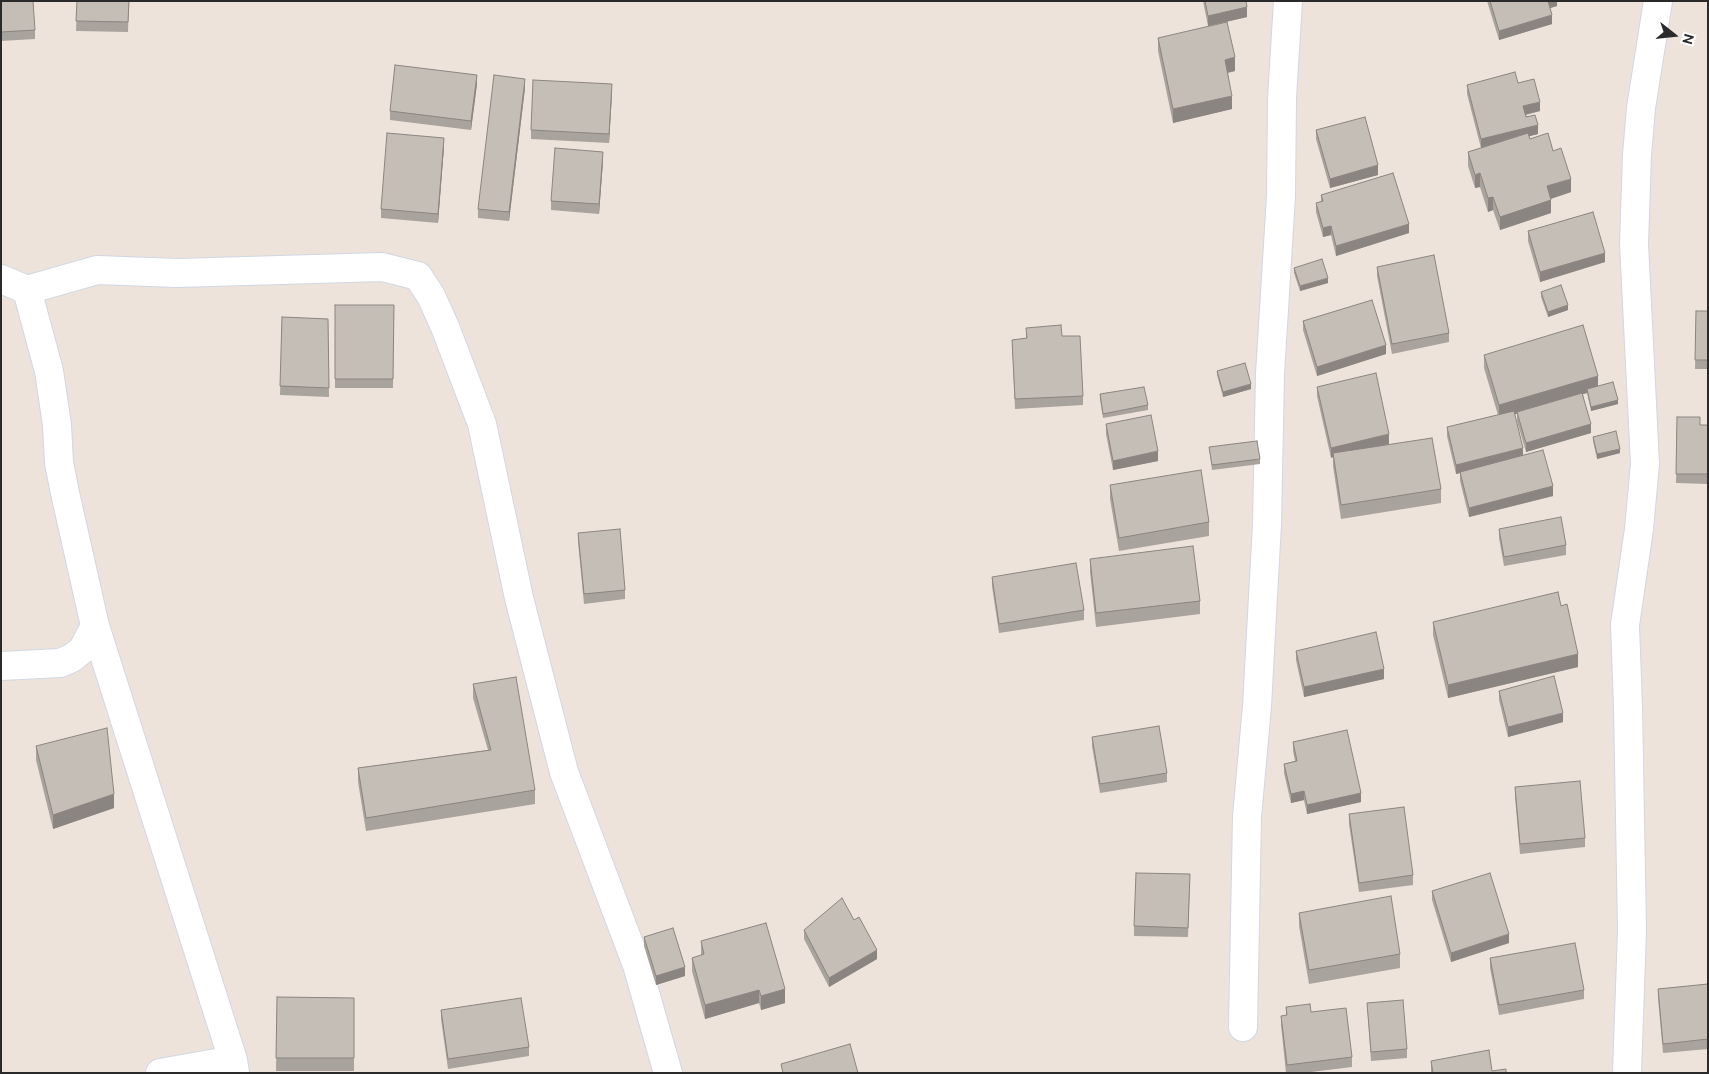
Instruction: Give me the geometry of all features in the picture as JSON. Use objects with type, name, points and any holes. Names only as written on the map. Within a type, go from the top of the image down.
[{"type":"street","points":[[1243,1027],[1247,817],[1257,706],[1267,524],[1270,374],[1281,196],[1282,98],[1288,1]]},
{"type":"street","points":[[1627,1073],[1632,930],[1625,624],[1639,529],[1645,464],[1634,244],[1637,155],[1641,108],[1658,1]]},
{"type":"street","points":[[1,279],[27,290],[97,270],[178,273],[382,267],[418,276],[431,296],[445,327],[482,424],[519,598],[564,772],[637,965],[668,1073]]},
{"type":"street","points":[[27,290],[49,371],[64,493],[95,626],[234,1066],[160,1073]]},
{"type":"street","points":[[1,666],[60,662],[72,658],[83,649],[95,626]]},
{"type":"building","points":[[1,1],[33,1],[35,30],[1,32]]},
{"type":"building","points":[[77,1],[129,1],[128,22],[76,21]]},
{"type":"building","points":[[1205,1],[1246,1],[1247,7],[1208,16]]},
{"type":"building","points":[[1490,1],[1548,1],[1552,15],[1499,31]]},
{"type":"building","points":[[1227,22],[1235,57],[1225,60],[1232,96],[1173,109],[1158,38]]},
{"type":"building","points":[[395,65],[477,75],[471,121],[390,111]]},
{"type":"building","points":[[1515,72],[1518,83],[1534,79],[1540,102],[1523,106],[1526,117],[1535,115],[1538,125],[1481,139],[1467,85]]},
{"type":"building","points":[[494,75],[525,79],[509,212],[478,209]]},
{"type":"building","points":[[533,80],[612,84],[609,134],[531,130]]},
{"type":"building","points":[[1365,117],[1378,165],[1330,179],[1316,130]]},
{"type":"building","points":[[387,133],[444,138],[438,214],[381,209]]},
{"type":"building","points":[[1528,133],[1530,139],[1548,133],[1553,151],[1561,148],[1571,179],[1547,186],[1551,200],[1500,217],[1493,197],[1488,198],[1480,173],[1475,175],[1468,152]]},
{"type":"building","points":[[555,148],[603,152],[599,204],[551,201]]},
{"type":"building","points":[[1393,173],[1409,224],[1336,246],[1331,226],[1323,228],[1316,203],[1323,201],[1321,195]]},
{"type":"building","points":[[1593,212],[1605,253],[1540,272],[1528,231]]},
{"type":"building","points":[[1434,255],[1449,333],[1392,344],[1377,267]]},
{"type":"building","points":[[1322,259],[1328,278],[1300,286],[1294,268]]},
{"type":"building","points":[[1561,285],[1568,305],[1548,312],[1541,292]]},
{"type":"building","points":[[1372,300],[1386,345],[1317,367],[1303,321]]},
{"type":"building","points":[[335,305],[394,305],[393,379],[335,379]]},
{"type":"building","points":[[1696,311],[1708,311],[1708,360],[1695,360]]},
{"type":"building","points":[[282,317],[328,319],[329,388],[280,386]]},
{"type":"building","points":[[1061,325],[1062,336],[1080,336],[1083,396],[1015,399],[1012,340],[1027,338],[1026,328]]},
{"type":"building","points":[[1583,325],[1598,376],[1499,405],[1484,355]]},
{"type":"building","points":[[1245,363],[1251,384],[1223,392],[1217,371]]},
{"type":"building","points":[[1376,373],[1389,434],[1331,448],[1317,387]]},
{"type":"building","points":[[1613,382],[1618,400],[1591,407],[1587,389]]},
{"type":"building","points":[[1144,387],[1148,405],[1103,414],[1100,394]]},
{"type":"building","points":[[1582,393],[1591,424],[1526,443],[1517,412]]},
{"type":"building","points":[[1514,411],[1523,448],[1456,465],[1447,427]]},
{"type":"building","points":[[1151,415],[1158,451],[1113,461],[1106,424]]},
{"type":"building","points":[[1677,417],[1700,417],[1700,425],[1708,425],[1708,474],[1676,474]]},
{"type":"building","points":[[1616,431],[1620,449],[1597,454],[1593,437]]},
{"type":"building","points":[[1432,438],[1441,489],[1341,505],[1333,453]]},
{"type":"building","points":[[1257,441],[1260,459],[1212,465],[1209,447]]},
{"type":"building","points":[[1543,450],[1553,486],[1469,508],[1460,472]]},
{"type":"building","points":[[1201,470],[1209,522],[1119,538],[1110,485]]},
{"type":"building","points":[[1561,517],[1566,545],[1504,557],[1499,529]]},
{"type":"building","points":[[620,529],[625,590],[584,594],[578,533]]},
{"type":"building","points":[[1193,546],[1200,601],[1096,613],[1090,559]]},
{"type":"building","points":[[1076,563],[1084,610],[999,624],[992,577]]},
{"type":"building","points":[[1558,592],[1561,606],[1567,604],[1578,654],[1448,685],[1433,622]]},
{"type":"building","points":[[1376,632],[1384,669],[1304,687],[1296,651]]},
{"type":"building","points":[[1554,676],[1563,713],[1508,727],[1499,691]]},
{"type":"building","points":[[516,677],[535,790],[366,818],[358,768],[491,750],[473,684]]},
{"type":"building","points":[[1159,726],[1167,773],[1100,784],[1092,737]]},
{"type":"building","points":[[107,728],[114,794],[53,815],[36,746]]},
{"type":"building","points":[[1347,730],[1361,793],[1307,805],[1304,791],[1291,794],[1284,764],[1297,761],[1293,742]]},
{"type":"building","points":[[1580,781],[1585,838],[1520,844],[1515,787]]},
{"type":"building","points":[[1404,807],[1413,875],[1359,883],[1349,814]]},
{"type":"building","points":[[1136,873],[1190,874],[1188,928],[1134,926]]},
{"type":"building","points":[[1490,873],[1509,934],[1451,953],[1432,891]]},
{"type":"building","points":[[1391,896],[1400,954],[1309,970],[1299,913]]},
{"type":"building","points":[[842,898],[854,920],[859,917],[877,950],[829,978],[804,930]]},
{"type":"building","points":[[766,923],[785,989],[761,996],[759,990],[705,1005],[692,958],[704,954],[701,941]]},
{"type":"building","points":[[673,928],[685,967],[656,976],[644,937]]},
{"type":"building","points":[[1575,943],[1584,990],[1499,1005],[1490,958]]},
{"type":"building","points":[[1708,984],[1708,1039],[1663,1044],[1658,989]]},
{"type":"building","points":[[277,997],[354,998],[354,1058],[276,1058]]},
{"type":"building","points":[[521,998],[529,1047],[448,1059],[441,1010]]},
{"type":"building","points":[[1403,1000],[1407,1049],[1371,1052],[1367,1003]]},
{"type":"building","points":[[1310,1004],[1311,1012],[1346,1008],[1352,1057],[1287,1065],[1281,1016],[1287,1015],[1286,1007]]},
{"type":"building","points":[[850,1044],[858,1073],[783,1073],[781,1064]]},
{"type":"building","points":[[1489,1050],[1492,1071],[1506,1069],[1506,1073],[1433,1073],[1431,1061]]}]
